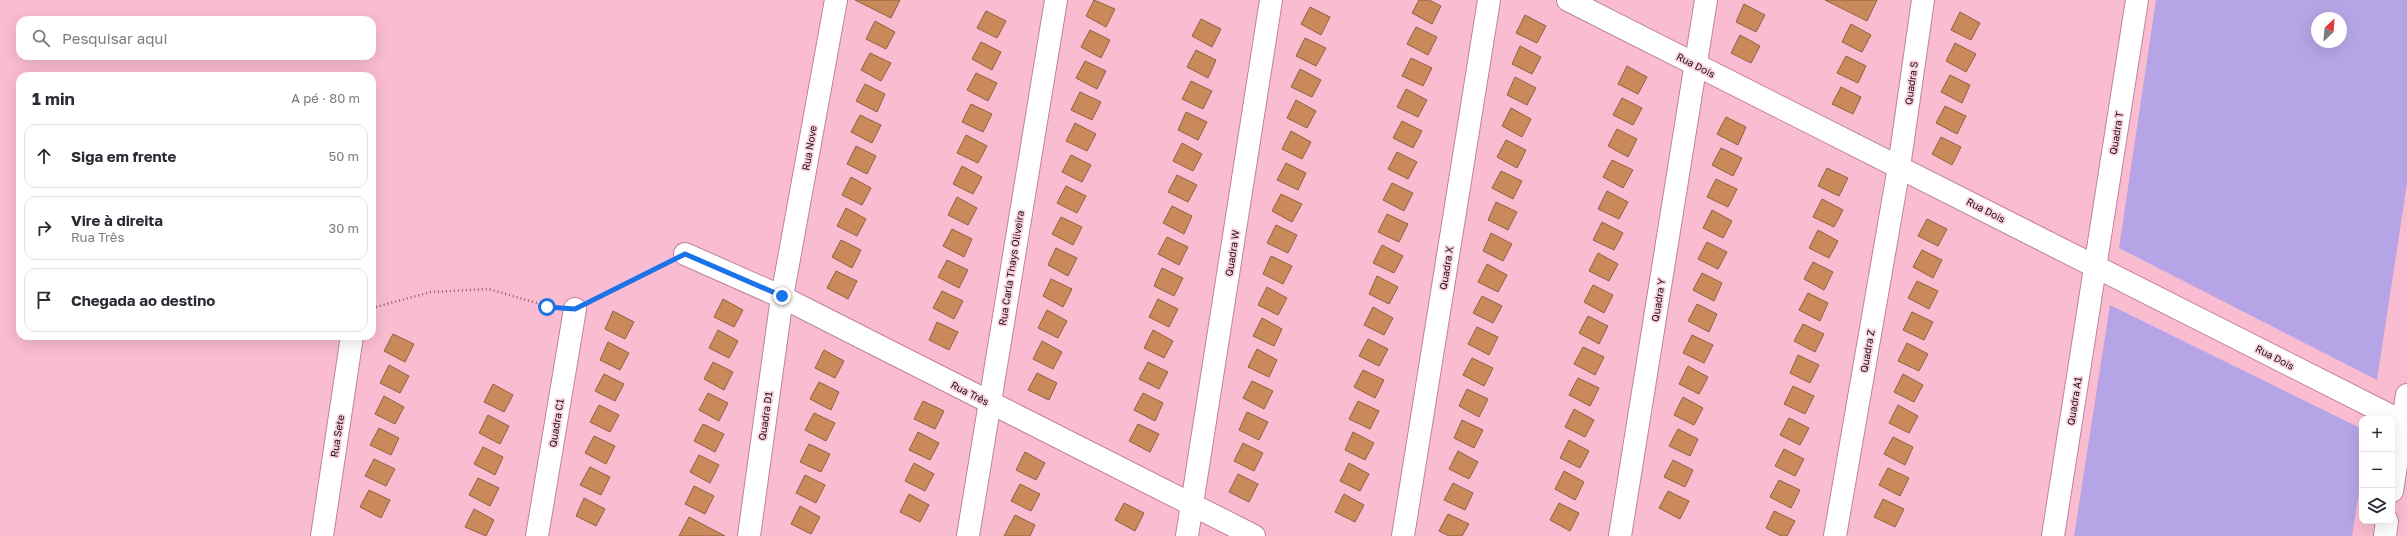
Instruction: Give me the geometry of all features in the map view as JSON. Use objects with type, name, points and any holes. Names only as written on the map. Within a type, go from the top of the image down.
[{"type":"street","name":"Rua Nove","points":[[782,296],[836,0]]},
{"type":"street","name":"Rua Carla Thays Oliveira","points":[[968,536],[1056,0]]},
{"type":"street","name":"Quadra W","points":[[1187,536],[1271,0]]},
{"type":"street","name":"Quadra X","points":[[1403,536],[1489,0]]},
{"type":"street","name":"Rua Dois","points":[[1568,0],[2403,422]]},
{"type":"street","name":"Quadra Y","points":[[1620,536],[1706,0]]},
{"type":"street","name":"Quadra S","points":[[1898,167],[1923,0]]},
{"type":"street","name":"Quadra T","points":[[2095,267],[2137,0]]},
{"type":"street","name":"Quadra Z","points":[[1835,536],[1898,167]]},
{"type":"street","name":"Rua Três","points":[[685,254],[782,296],[989,403],[1254,536]]},
{"type":"street","name":"Quadra A1","points":[[2053,536],[2095,267]]},
{"type":"street","name":"Quadra D1","points":[[749,536],[782,296]]},
{"type":"street","name":"Quadra C1","points":[[537,536],[575,309]]},
{"type":"street","name":"Rua Sete","points":[[322,536],[351,340]]},
{"type":"street","points":[[2392,488],[2407,395]]},
{"type":"street","points":[[2385,536],[2387,524]]},
{"type":"path","points":[[376,307],[431,292],[489,289],[547,307],[575,309],[685,254]]},
{"type":"shaded area","points":[[2156,0],[2407,0],[2407,183],[2377,380],[2119,248]]},
{"type":"shaded area","points":[[2110,305],[2359,428],[2359,492],[2352,536],[2074,536]]},
{"type":"building","points":[[855,0],[900,0],[891,18]]},
{"type":"building","points":[[1094,0],[1115,9],[1106,27],[1086,16]]},
{"type":"building","points":[[1419,0],[1429,0],[1441,6],[1432,24],[1412,13]]},
{"type":"building","points":[[1825,0],[1877,0],[1867,21]]},
{"type":"building","points":[[1744,4],[1765,15],[1756,32],[1736,22]]},
{"type":"building","points":[[1310,7],[1330,17],[1321,35],[1301,24]]},
{"type":"building","points":[[986,11],[1006,21],[997,38],[977,28]]},
{"type":"building","points":[[1960,12],[1980,23],[1971,40],[1951,30]]},
{"type":"building","points":[[1525,15],[1546,26],[1537,43],[1516,33]]},
{"type":"building","points":[[1201,19],[1221,29],[1212,47],[1192,36]]},
{"type":"building","points":[[875,21],[895,32],[886,49],[866,39]]},
{"type":"building","points":[[1851,24],[1871,35],[1862,52],[1842,42]]},
{"type":"building","points":[[1416,27],[1437,37],[1428,55],[1407,44]]},
{"type":"building","points":[[1090,30],[1110,40],[1101,58],[1081,47]]},
{"type":"building","points":[[1740,35],[1760,46],[1751,63],[1731,53]]},
{"type":"building","points":[[1305,38],[1326,48],[1316,66],[1296,56]]},
{"type":"building","points":[[981,42],[1001,52],[992,70],[972,59]]},
{"type":"building","points":[[1955,43],[1976,54],[1966,72],[1946,61]]},
{"type":"building","points":[[1520,46],[1541,57],[1532,74],[1512,64]]},
{"type":"building","points":[[1196,50],[1216,60],[1208,78],[1187,67]]},
{"type":"building","points":[[870,53],[891,63],[881,81],[861,70]]},
{"type":"building","points":[[1846,56],[1866,66],[1858,83],[1837,73]]},
{"type":"building","points":[[1411,58],[1432,68],[1423,86],[1402,76]]},
{"type":"building","points":[[1085,61],[1106,71],[1097,89],[1076,78]]},
{"type":"building","points":[[1627,66],[1647,77],[1638,94],[1618,84]]},
{"type":"building","points":[[1300,69],[1321,80],[1312,97],[1291,87]]},
{"type":"building","points":[[976,73],[997,83],[988,101],[967,90]]},
{"type":"building","points":[[1950,75],[1970,85],[1962,103],[1941,92]]},
{"type":"building","points":[[1515,77],[1536,88],[1527,105],[1507,95]]},
{"type":"building","points":[[1191,81],[1212,91],[1203,109],[1182,99]]},
{"type":"building","points":[[865,84],[885,94],[877,112],[856,101]]},
{"type":"building","points":[[1841,87],[1861,97],[1853,114],[1832,104]]},
{"type":"building","points":[[1406,89],[1427,100],[1418,117],[1397,107]]},
{"type":"building","points":[[1080,92],[1101,102],[1092,120],[1071,110]]},
{"type":"building","points":[[1622,98],[1642,108],[1633,125],[1613,115]]},
{"type":"building","points":[[1296,100],[1316,111],[1307,128],[1287,118]]},
{"type":"building","points":[[971,104],[992,114],[983,132],[962,122]]},
{"type":"building","points":[[1945,106],[1966,116],[1957,134],[1936,123]]},
{"type":"building","points":[[1511,108],[1531,119],[1522,137],[1502,126]]},
{"type":"building","points":[[1186,112],[1207,122],[1198,140],[1178,130]]},
{"type":"building","points":[[860,115],[881,125],[872,143],[851,132]]},
{"type":"building","points":[[1726,117],[1746,127],[1738,145],[1717,134]]},
{"type":"building","points":[[1402,121],[1422,131],[1413,148],[1393,138]]},
{"type":"building","points":[[1075,123],[1096,134],[1087,151],[1066,141]]},
{"type":"building","points":[[1617,129],[1637,139],[1628,157],[1608,146]]},
{"type":"building","points":[[1291,131],[1311,142],[1302,159],[1282,149]]},
{"type":"building","points":[[966,135],[987,146],[978,163],[957,153]]},
{"type":"building","points":[[1941,137],[1961,147],[1952,165],[1932,154]]},
{"type":"building","points":[[1506,140],[1526,150],[1517,168],[1497,157]]},
{"type":"building","points":[[1182,143],[1202,154],[1193,171],[1173,161]]},
{"type":"building","points":[[856,146],[876,156],[867,174],[847,164]]},
{"type":"building","points":[[1721,148],[1742,158],[1733,176],[1712,165]]},
{"type":"building","points":[[1397,152],[1417,162],[1408,179],[1388,169]]},
{"type":"building","points":[[1071,155],[1091,165],[1082,182],[1062,172]]},
{"type":"building","points":[[1612,160],[1633,170],[1623,188],[1603,177]]},
{"type":"building","points":[[1286,163],[1306,173],[1298,190],[1277,180]]},
{"type":"building","points":[[962,166],[982,177],[973,194],[953,184]]},
{"type":"building","points":[[1827,168],[1848,178],[1839,196],[1818,186]]},
{"type":"building","points":[[1501,171],[1522,181],[1513,199],[1492,188]]},
{"type":"building","points":[[1177,175],[1197,185],[1188,202],[1168,192]]},
{"type":"building","points":[[851,177],[871,188],[862,205],[842,195]]},
{"type":"building","points":[[1716,179],[1737,189],[1728,207],[1707,197]]},
{"type":"building","points":[[1392,183],[1413,193],[1404,211],[1383,200]]},
{"type":"building","points":[[1066,186],[1086,196],[1077,213],[1057,203]]},
{"type":"building","points":[[1607,191],[1628,202],[1619,219],[1598,209]]},
{"type":"building","points":[[1281,194],[1302,204],[1292,222],[1272,211]]},
{"type":"building","points":[[957,197],[977,208],[968,225],[948,215]]},
{"type":"building","points":[[1822,199],[1843,210],[1834,227],[1813,217]]},
{"type":"building","points":[[1496,202],[1517,212],[1508,230],[1488,220]]},
{"type":"building","points":[[1172,206],[1192,216],[1184,234],[1163,223]]},
{"type":"building","points":[[846,208],[866,219],[857,236],[837,226]]},
{"type":"building","points":[[1712,210],[1732,221],[1723,238],[1703,228]]},
{"type":"building","points":[[1387,214],[1408,224],[1399,242],[1378,232]]},
{"type":"building","points":[[1061,217],[1082,227],[1073,245],[1052,234]]},
{"type":"building","points":[[1927,219],[1947,229],[1938,246],[1918,236]]},
{"type":"building","points":[[1602,222],[1623,233],[1614,250],[1593,240]]},
{"type":"building","points":[[1276,225],[1297,235],[1288,253],[1267,243]]},
{"type":"building","points":[[952,229],[972,239],[964,257],[943,246]]},
{"type":"building","points":[[1818,230],[1838,241],[1829,258],[1809,248]]},
{"type":"building","points":[[1491,233],[1512,244],[1503,261],[1483,251]]},
{"type":"building","points":[[1167,237],[1188,247],[1179,265],[1158,254]]},
{"type":"building","points":[[841,240],[861,250],[852,268],[832,257]]},
{"type":"building","points":[[1707,242],[1727,252],[1718,269],[1698,259]]},
{"type":"building","points":[[1382,245],[1403,256],[1394,273],[1373,263]]},
{"type":"building","points":[[1056,248],[1077,258],[1068,276],[1048,265]]},
{"type":"building","points":[[1922,250],[1942,260],[1933,278],[1913,267]]},
{"type":"building","points":[[1598,253],[1618,264],[1609,281],[1589,271]]},
{"type":"building","points":[[1271,256],[1292,266],[1283,284],[1263,274]]},
{"type":"building","points":[[947,260],[968,270],[959,288],[938,277]]},
{"type":"building","points":[[1813,262],[1833,272],[1824,290],[1804,279]]},
{"type":"building","points":[[1487,264],[1507,275],[1498,292],[1478,282]]},
{"type":"building","points":[[1162,268],[1183,278],[1174,296],[1154,286]]},
{"type":"building","points":[[836,271],[857,281],[848,299],[827,288]]},
{"type":"building","points":[[1702,273],[1722,283],[1714,301],[1693,290]]},
{"type":"building","points":[[1377,276],[1398,287],[1389,304],[1369,294]]},
{"type":"building","points":[[1051,279],[1072,289],[1063,307],[1043,296]]},
{"type":"building","points":[[1917,281],[1938,291],[1929,309],[1908,298]]},
{"type":"building","points":[[1593,285],[1613,295],[1604,313],[1584,302]]},
{"type":"building","points":[[1267,287],[1287,298],[1278,315],[1258,305]]},
{"type":"building","points":[[942,291],[963,301],[954,319],[933,308]]},
{"type":"building","points":[[1808,293],[1828,303],[1820,321],[1799,310]]},
{"type":"building","points":[[1482,296],[1502,306],[1493,323],[1473,313]]},
{"type":"building","points":[[723,299],[743,310],[734,327],[714,317]]},
{"type":"building","points":[[1158,299],[1178,309],[1169,327],[1149,317]]},
{"type":"building","points":[[1697,304],[1717,314],[1709,332],[1688,321]]},
{"type":"building","points":[[1373,307],[1393,318],[1384,335],[1364,325]]},
{"type":"building","points":[[1047,310],[1067,321],[1058,338],[1038,328]]},
{"type":"building","points":[[613,311],[634,322],[625,339],[605,329]]},
{"type":"building","points":[[1912,312],[1933,322],[1924,340],[1903,330]]},
{"type":"building","points":[[1588,316],[1608,326],[1599,344],[1579,333]]},
{"type":"building","points":[[1262,318],[1282,329],[1274,346],[1253,336]]},
{"type":"building","points":[[937,322],[958,332],[949,350],[929,340]]},
{"type":"building","points":[[1803,324],[1824,334],[1815,352],[1794,341]]},
{"type":"building","points":[[1477,327],[1498,337],[1489,355],[1468,344]]},
{"type":"building","points":[[718,330],[738,341],[729,358],[709,348]]},
{"type":"building","points":[[1153,330],[1173,341],[1164,358],[1144,348]]},
{"type":"building","points":[[393,334],[414,344],[405,362],[384,351]]},
{"type":"building","points":[[1692,335],[1713,345],[1704,363],[1683,353]]},
{"type":"building","points":[[1368,339],[1388,349],[1379,366],[1359,356]]},
{"type":"building","points":[[1042,341],[1062,352],[1053,369],[1033,359]]},
{"type":"building","points":[[608,342],[629,353],[620,370],[600,360]]},
{"type":"building","points":[[1907,343],[1928,354],[1919,371],[1898,361]]},
{"type":"building","points":[[1583,347],[1604,357],[1595,375],[1574,364]]},
{"type":"building","points":[[1257,349],[1277,360],[1269,377],[1248,367]]},
{"type":"building","points":[[824,350],[844,361],[835,378],[815,368]]},
{"type":"building","points":[[1798,355],[1819,365],[1810,383],[1790,373]]},
{"type":"building","points":[[1472,358],[1493,368],[1484,386],[1463,375]]},
{"type":"building","points":[[713,362],[733,372],[724,390],[704,379]]},
{"type":"building","points":[[1148,362],[1168,372],[1159,389],[1139,379]]},
{"type":"building","points":[[389,365],[409,376],[400,393],[380,383]]},
{"type":"building","points":[[1688,366],[1708,377],[1699,394],[1679,384]]},
{"type":"building","points":[[1363,370],[1384,380],[1375,398],[1354,387]]},
{"type":"building","points":[[1037,373],[1057,383],[1049,400],[1028,390]]},
{"type":"building","points":[[604,374],[624,384],[615,401],[595,391]]},
{"type":"building","points":[[1903,374],[1923,385],[1914,402],[1894,392]]},
{"type":"building","points":[[1578,378],[1599,388],[1590,406],[1569,395]]},
{"type":"building","points":[[1252,381],[1273,391],[1264,409],[1243,398]]},
{"type":"building","points":[[819,382],[839,392],[831,410],[810,399]]},
{"type":"building","points":[[493,384],[513,395],[504,412],[484,402]]},
{"type":"building","points":[[1793,386],[1814,396],[1805,414],[1784,404]]},
{"type":"building","points":[[1467,389],[1488,399],[1479,417],[1459,406]]},
{"type":"building","points":[[708,393],[728,403],[719,421],[699,410]]},
{"type":"building","points":[[1143,393],[1163,403],[1155,421],[1134,410]]},
{"type":"building","points":[[384,396],[404,407],[395,424],[375,414]]},
{"type":"building","points":[[1683,397],[1703,408],[1694,425],[1674,415]]},
{"type":"building","points":[[923,401],[944,411],[935,429],[914,419]]},
{"type":"building","points":[[1358,401],[1379,411],[1370,429],[1349,419]]},
{"type":"building","points":[[599,405],[619,415],[610,432],[590,422]]},
{"type":"building","points":[[1898,405],[1918,416],[1909,433],[1889,423]]},
{"type":"building","points":[[1574,409],[1594,420],[1585,437],[1565,427]]},
{"type":"building","points":[[1247,412],[1268,422],[1259,440],[1239,430]]},
{"type":"building","points":[[814,413],[835,423],[826,441],[805,430]]},
{"type":"building","points":[[488,415],[509,426],[500,444],[479,433]]},
{"type":"building","points":[[1789,418],[1809,428],[1800,445],[1780,435]]},
{"type":"building","points":[[1462,420],[1483,430],[1474,448],[1454,438]]},
{"type":"building","points":[[703,424],[724,434],[715,452],[694,441]]},
{"type":"building","points":[[1138,424],[1159,434],[1150,452],[1129,441]]},
{"type":"building","points":[[379,428],[399,438],[391,455],[370,445]]},
{"type":"building","points":[[1678,429],[1698,439],[1690,456],[1669,446]]},
{"type":"building","points":[[918,432],[939,443],[930,460],[909,450]]},
{"type":"building","points":[[1353,432],[1374,443],[1365,460],[1345,450]]},
{"type":"building","points":[[594,436],[615,446],[606,464],[585,453]]},
{"type":"building","points":[[1893,437],[1913,447],[1905,465],[1884,454]]},
{"type":"building","points":[[1569,440],[1589,451],[1580,468],[1560,458]]},
{"type":"building","points":[[1243,443],[1263,453],[1254,471],[1234,461]]},
{"type":"building","points":[[809,444],[830,454],[821,472],[800,462]]},
{"type":"building","points":[[483,447],[503,457],[495,475],[474,464]]},
{"type":"building","points":[[1784,449],[1804,459],[1795,476],[1775,466]]},
{"type":"building","points":[[1458,451],[1478,462],[1469,479],[1449,469]]},
{"type":"building","points":[[1025,452],[1045,463],[1036,480],[1016,470]]},
{"type":"building","points":[[699,455],[719,465],[710,483],[690,472]]},
{"type":"building","points":[[374,459],[395,469],[386,486],[365,476]]},
{"type":"building","points":[[1673,460],[1693,470],[1685,487],[1664,477]]},
{"type":"building","points":[[914,463],[934,474],[925,491],[905,481]]},
{"type":"building","points":[[1349,463],[1369,474],[1360,491],[1340,481]]},
{"type":"building","points":[[590,467],[610,477],[601,495],[580,485]]},
{"type":"building","points":[[1888,468],[1909,478],[1900,496],[1879,485]]},
{"type":"building","points":[[1564,471],[1584,482],[1575,500],[1555,489]]},
{"type":"building","points":[[1238,474],[1258,484],[1249,502],[1229,492]]},
{"type":"building","points":[[805,475],[825,485],[816,503],[796,493]]},
{"type":"building","points":[[478,478],[499,488],[490,506],[469,495]]},
{"type":"building","points":[[1779,480],[1800,490],[1791,508],[1770,497]]},
{"type":"building","points":[[1453,483],[1473,493],[1465,510],[1444,500]]},
{"type":"building","points":[[1020,484],[1040,494],[1031,511],[1011,501]]},
{"type":"building","points":[[694,486],[714,496],[705,514],[685,504]]},
{"type":"building","points":[[369,490],[390,500],[381,518],[360,507]]},
{"type":"building","points":[[1668,491],[1689,501],[1680,519],[1659,508]]},
{"type":"building","points":[[909,494],[929,505],[920,522],[900,512]]},
{"type":"building","points":[[1344,494],[1364,505],[1355,522],[1335,512]]},
{"type":"building","points":[[584,498],[605,509],[596,526],[576,516]]},
{"type":"building","points":[[1883,499],[1904,509],[1895,527],[1874,517]]},
{"type":"building","points":[[1124,503],[1144,513],[1135,531],[1115,520]]},
{"type":"building","points":[[1559,503],[1579,513],[1570,531],[1550,520]]},
{"type":"building","points":[[800,506],[820,517],[811,534],[791,524]]},
{"type":"building","points":[[474,509],[494,520],[486,536],[465,527]]},
{"type":"building","points":[[1774,511],[1795,521],[1787,536],[1781,536],[1766,528]]},
{"type":"building","points":[[1448,514],[1469,524],[1462,536],[1449,536],[1439,531]]},
{"type":"building","points":[[1015,515],[1035,525],[1030,536],[1004,536]]},
{"type":"building","points":[[689,517],[725,536],[679,536]]},
{"type":"route","points":[[547,307],[575,309],[685,254],[782,296]]}]
